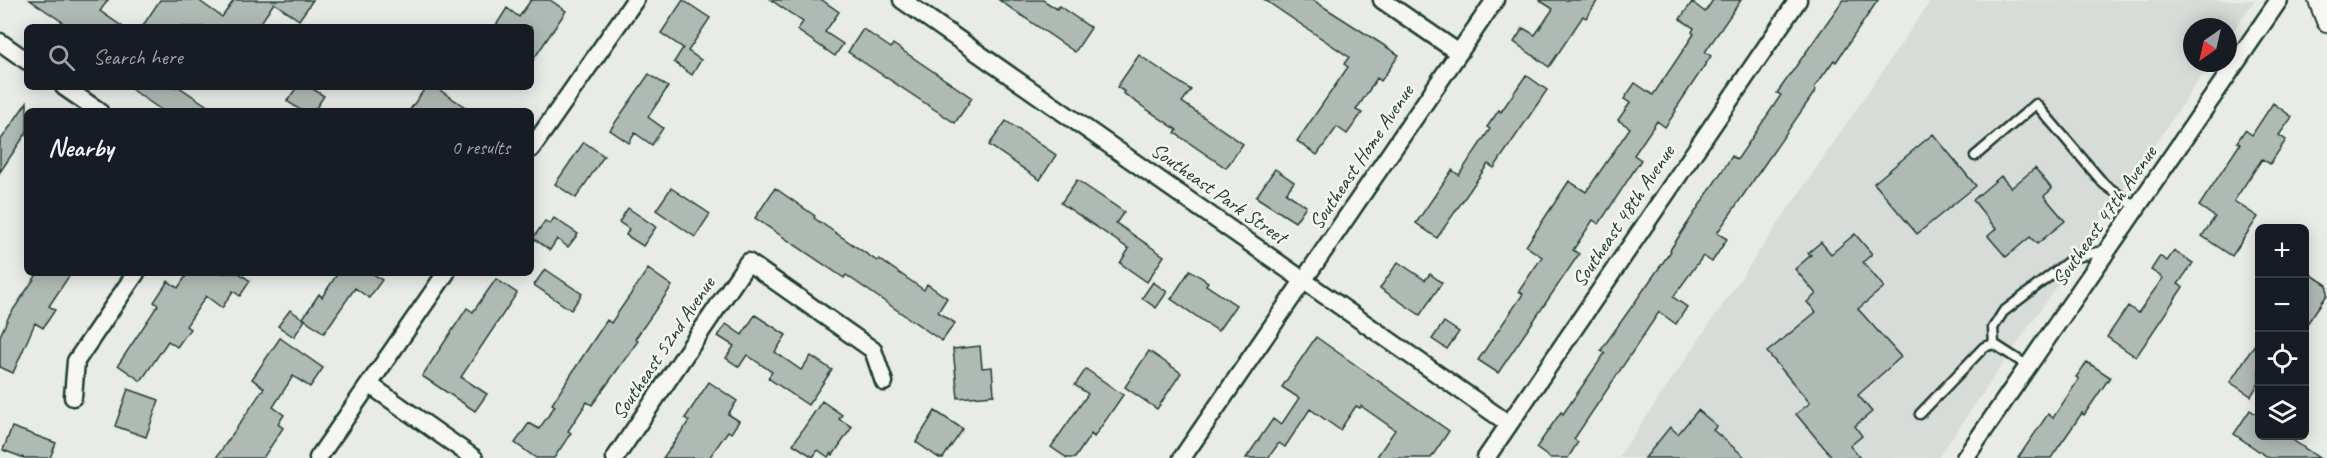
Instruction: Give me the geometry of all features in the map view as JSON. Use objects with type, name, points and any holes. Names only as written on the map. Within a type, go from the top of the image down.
[{"type":"street","points":[[534,145],[635,0]]},
{"type":"street","name":"Southeast Park Street","points":[[903,0],[1509,424]]},
{"type":"street","points":[[1382,0],[1459,53]]},
{"type":"street","name":"Southeast Home Avenue","points":[[1182,458],[1495,0]]},
{"type":"street","name":"Southeast 48th Avenue","points":[[1485,458],[1798,0]]},
{"type":"street","name":"Southeast 47th Avenue","points":[[1965,458],[2279,0]]},
{"type":"street","points":[[2319,0],[2327,21]]},
{"type":"street","points":[[0,42],[24,59]]},
{"type":"street","points":[[68,90],[95,108]]},
{"type":"street","name":"Southeast 52nd Avenue","points":[[615,458],[748,262],[873,350],[884,382]]},
{"type":"street","points":[[73,397],[76,361],[134,276]]},
{"type":"street","points":[[318,458],[444,276]]},
{"type":"street","points":[[370,385],[474,458]]},
{"type":"lane","points":[[1976,156],[2036,104],[2104,184],[2137,208]]},
{"type":"lane","points":[[1994,344],[1993,328],[2003,312],[2073,258],[2109,249]]},
{"type":"lane","points":[[1920,414],[1984,346],[1994,344],[2028,366]]},
{"type":"shaded area","points":[[1931,0],[2255,0],[2237,25],[2237,18],[2183,18],[2183,72],[2205,72],[1938,458],[1618,458]]},
{"type":"building","points":[[30,0],[108,0],[100,11],[119,24],[66,24]]},
{"type":"building","points":[[160,0],[198,0],[222,17],[234,0],[313,0],[299,20],[274,3],[260,24],[144,24]]},
{"type":"building","points":[[531,0],[550,0],[566,11],[534,59],[534,24],[497,24],[507,8],[519,17]]},
{"type":"building","points":[[683,0],[710,18],[688,51],[701,60],[692,75],[674,62],[683,48],[661,33]]},
{"type":"building","points":[[771,0],[822,0],[839,12],[825,32],[843,44],[835,56],[797,30],[803,22]]},
{"type":"building","points":[[999,0],[1043,0],[1057,9],[1059,6],[1091,28],[1075,52]]},
{"type":"building","points":[[1265,0],[1313,0],[1399,55],[1381,81],[1377,78],[1356,110],[1362,113],[1347,134],[1337,127],[1317,155],[1297,141],[1348,67],[1344,64],[1349,57]]},
{"type":"building","points":[[1539,0],[1598,0],[1586,18],[1583,16],[1549,67],[1514,42],[1523,28],[1535,35],[1553,9]]},
{"type":"building","points":[[1713,0],[1741,0],[1705,52],[1711,56],[1676,111],[1665,127],[1657,121],[1634,155],[1641,160],[1599,224],[1593,220],[1573,250],[1579,254],[1498,373],[1478,360],[1523,294],[1519,291],[1542,257],[1526,246],[1569,181],[1586,192],[1630,128],[1618,120],[1630,103],[1624,99],[1635,83],[1653,95],[1694,34],[1692,32],[1694,28],[1680,19],[1692,2],[1705,12]]},
{"type":"building","points":[[1843,0],[1878,0],[1836,62],[1834,60],[1814,88],[1816,90],[1717,233],[1727,239],[1712,262],[1703,256],[1673,297],[1687,307],[1676,324],[1659,312],[1574,439],[1578,442],[1568,458],[1550,458],[1536,448],[1561,412],[1563,414],[1605,353],[1601,350],[1671,251],[1732,156],[1737,160],[1781,95],[1777,93]]},
{"type":"building","points":[[863,29],[891,48],[893,44],[972,98],[955,123],[848,52]]},
{"type":"building","points":[[1139,55],[1191,90],[1182,102],[1243,144],[1226,168],[1175,133],[1177,130],[1117,87]]},
{"type":"building","points":[[649,74],[668,87],[648,117],[663,128],[652,145],[635,133],[629,143],[610,130]]},
{"type":"building","points":[[1526,75],[1547,90],[1494,168],[1488,164],[1437,238],[1416,223],[1452,170],[1459,175],[1490,129],[1487,127],[1499,110],[1501,112]]},
{"type":"building","points":[[132,90],[184,90],[210,108],[159,108]]},
{"type":"building","points":[[295,90],[315,90],[324,96],[316,108],[298,108],[287,101]]},
{"type":"building","points":[[424,90],[440,90],[466,108],[411,108]]},
{"type":"building","points":[[27,102],[27,108],[24,108],[24,136],[0,172],[0,141]]},
{"type":"building","points":[[2273,103],[2292,117],[2279,135],[2286,140],[2270,164],[2262,159],[2234,201],[2258,217],[2232,256],[2202,236],[2215,217],[2199,206],[2240,144],[2237,142],[2245,130],[2252,135]]},
{"type":"building","points":[[1006,121],[1056,155],[1040,180],[989,145]]},
{"type":"building","points":[[1933,134],[1976,186],[1917,234],[1874,183]]},
{"type":"building","points":[[584,142],[604,156],[576,198],[555,184]]},
{"type":"building","points":[[2035,168],[2052,189],[2044,196],[2065,221],[2037,244],[2030,237],[2006,257],[1988,236],[1996,229],[1973,200],[2001,176],[2011,188]]},
{"type":"building","points":[[1275,169],[1294,182],[1286,193],[1306,206],[1295,222],[1256,197]]},
{"type":"building","points":[[1077,180],[1124,212],[1116,223],[1164,256],[1147,282],[1120,263],[1129,249],[1061,203]]},
{"type":"building","points":[[671,188],[710,214],[695,237],[656,210]]},
{"type":"building","points":[[775,188],[877,261],[879,259],[924,290],[927,284],[947,298],[938,312],[955,323],[942,341],[846,275],[844,278],[755,218]]},
{"type":"building","points":[[628,208],[656,227],[643,246],[626,235],[629,229],[619,222]]},
{"type":"building","points":[[554,218],[578,234],[568,247],[557,239],[550,250],[534,237],[545,221],[550,224]]},
{"type":"building","points":[[1855,234],[1872,254],[1863,262],[1884,287],[1858,309],[1901,357],[1858,395],[1872,412],[1855,426],[1862,436],[1850,446],[1860,458],[1833,458],[1796,414],[1810,403],[1767,352],[1816,312],[1807,302],[1816,294],[1795,269],[1811,255],[1808,253],[1821,242],[1831,254]]},
{"type":"building","points":[[2174,251],[2193,263],[2178,284],[2183,287],[2136,357],[2107,337],[2128,306],[2138,313],[2163,278],[2151,270],[2160,256],[2167,261]]},
{"type":"building","points":[[1398,262],[1425,280],[1430,274],[1442,283],[1420,315],[1380,288]]},
{"type":"building","points":[[545,269],[582,294],[571,310],[534,285]]},
{"type":"building","points":[[648,269],[672,286],[635,339],[638,341],[592,405],[587,402],[568,431],[571,433],[554,458],[536,458],[515,443],[529,423],[539,429],[555,406],[552,404],[607,320],[611,323]]},
{"type":"building","points":[[1190,270],[1208,282],[1206,285],[1236,305],[1218,331],[1171,299]]},
{"type":"building","points":[[2309,273],[2327,285],[2327,295],[2309,321]]},
{"type":"building","points":[[36,276],[69,276],[49,306],[55,310],[43,328],[35,323],[13,373],[0,367],[0,336],[9,316]]},
{"type":"building","points":[[186,276],[243,276],[250,281],[240,296],[233,291],[222,308],[206,296],[186,326],[190,329],[177,347],[168,341],[141,381],[118,365],[158,305],[154,302],[168,281],[178,288]]},
{"type":"building","points":[[336,276],[376,276],[382,280],[369,298],[355,288],[324,333],[303,318],[319,294],[322,297]]},
{"type":"building","points":[[496,279],[517,293],[461,377],[487,394],[475,411],[422,376],[467,308],[473,312]]},
{"type":"building","points":[[1153,282],[1167,292],[1156,308],[1142,298]]},
{"type":"building","points":[[290,310],[305,320],[294,337],[278,326]]},
{"type":"building","points":[[755,315],[786,335],[775,352],[801,370],[811,356],[832,370],[808,405],[768,378],[772,372],[747,355],[739,367],[726,358],[734,346],[718,336],[726,324],[742,335]]},
{"type":"building","points":[[1444,322],[1459,332],[1447,349],[1432,339]]},
{"type":"building","points":[[1316,337],[1449,431],[1431,458],[1376,458],[1395,430],[1361,406],[1360,408],[1356,406],[1340,430],[1310,409],[1285,447],[1279,443],[1268,458],[1246,458],[1273,419],[1281,425],[1299,398],[1282,387]]},
{"type":"building","points":[[280,338],[323,368],[310,387],[293,376],[273,407],[284,415],[278,424],[283,428],[263,458],[216,458],[264,388],[252,379]]},
{"type":"building","points":[[2255,344],[2255,390],[2251,396],[2230,382]]},
{"type":"building","points":[[980,346],[982,368],[992,367],[994,395],[958,398],[953,349]]},
{"type":"building","points":[[1149,351],[1181,373],[1157,409],[1125,387]]},
{"type":"building","points":[[2087,362],[2110,377],[2084,415],[2082,413],[2051,458],[2018,458],[2048,414],[2053,418],[2079,379],[2076,377]]},
{"type":"building","points":[[1086,369],[1123,395],[1094,437],[1091,434],[1075,458],[1067,458],[1051,447],[1088,394],[1075,385]]},
{"type":"building","points":[[709,382],[737,401],[728,414],[739,421],[731,433],[728,431],[709,458],[663,458],[689,421],[685,418]]},
{"type":"building","points":[[128,389],[159,400],[146,437],[115,426]]},
{"type":"building","points":[[822,401],[842,415],[839,419],[852,427],[833,455],[831,453],[828,457],[818,450],[813,457],[793,444]]},
{"type":"building","points":[[1698,410],[1717,426],[1713,430],[1746,458],[1645,458],[1670,427],[1678,434]]},
{"type":"building","points":[[2250,410],[2255,413],[2255,440],[2292,440],[2319,458],[2269,458],[2234,434]]},
{"type":"building","points":[[935,411],[963,429],[943,458],[939,458],[916,442]]},
{"type":"building","points":[[12,427],[56,443],[50,458],[24,458],[3,450]]}]
